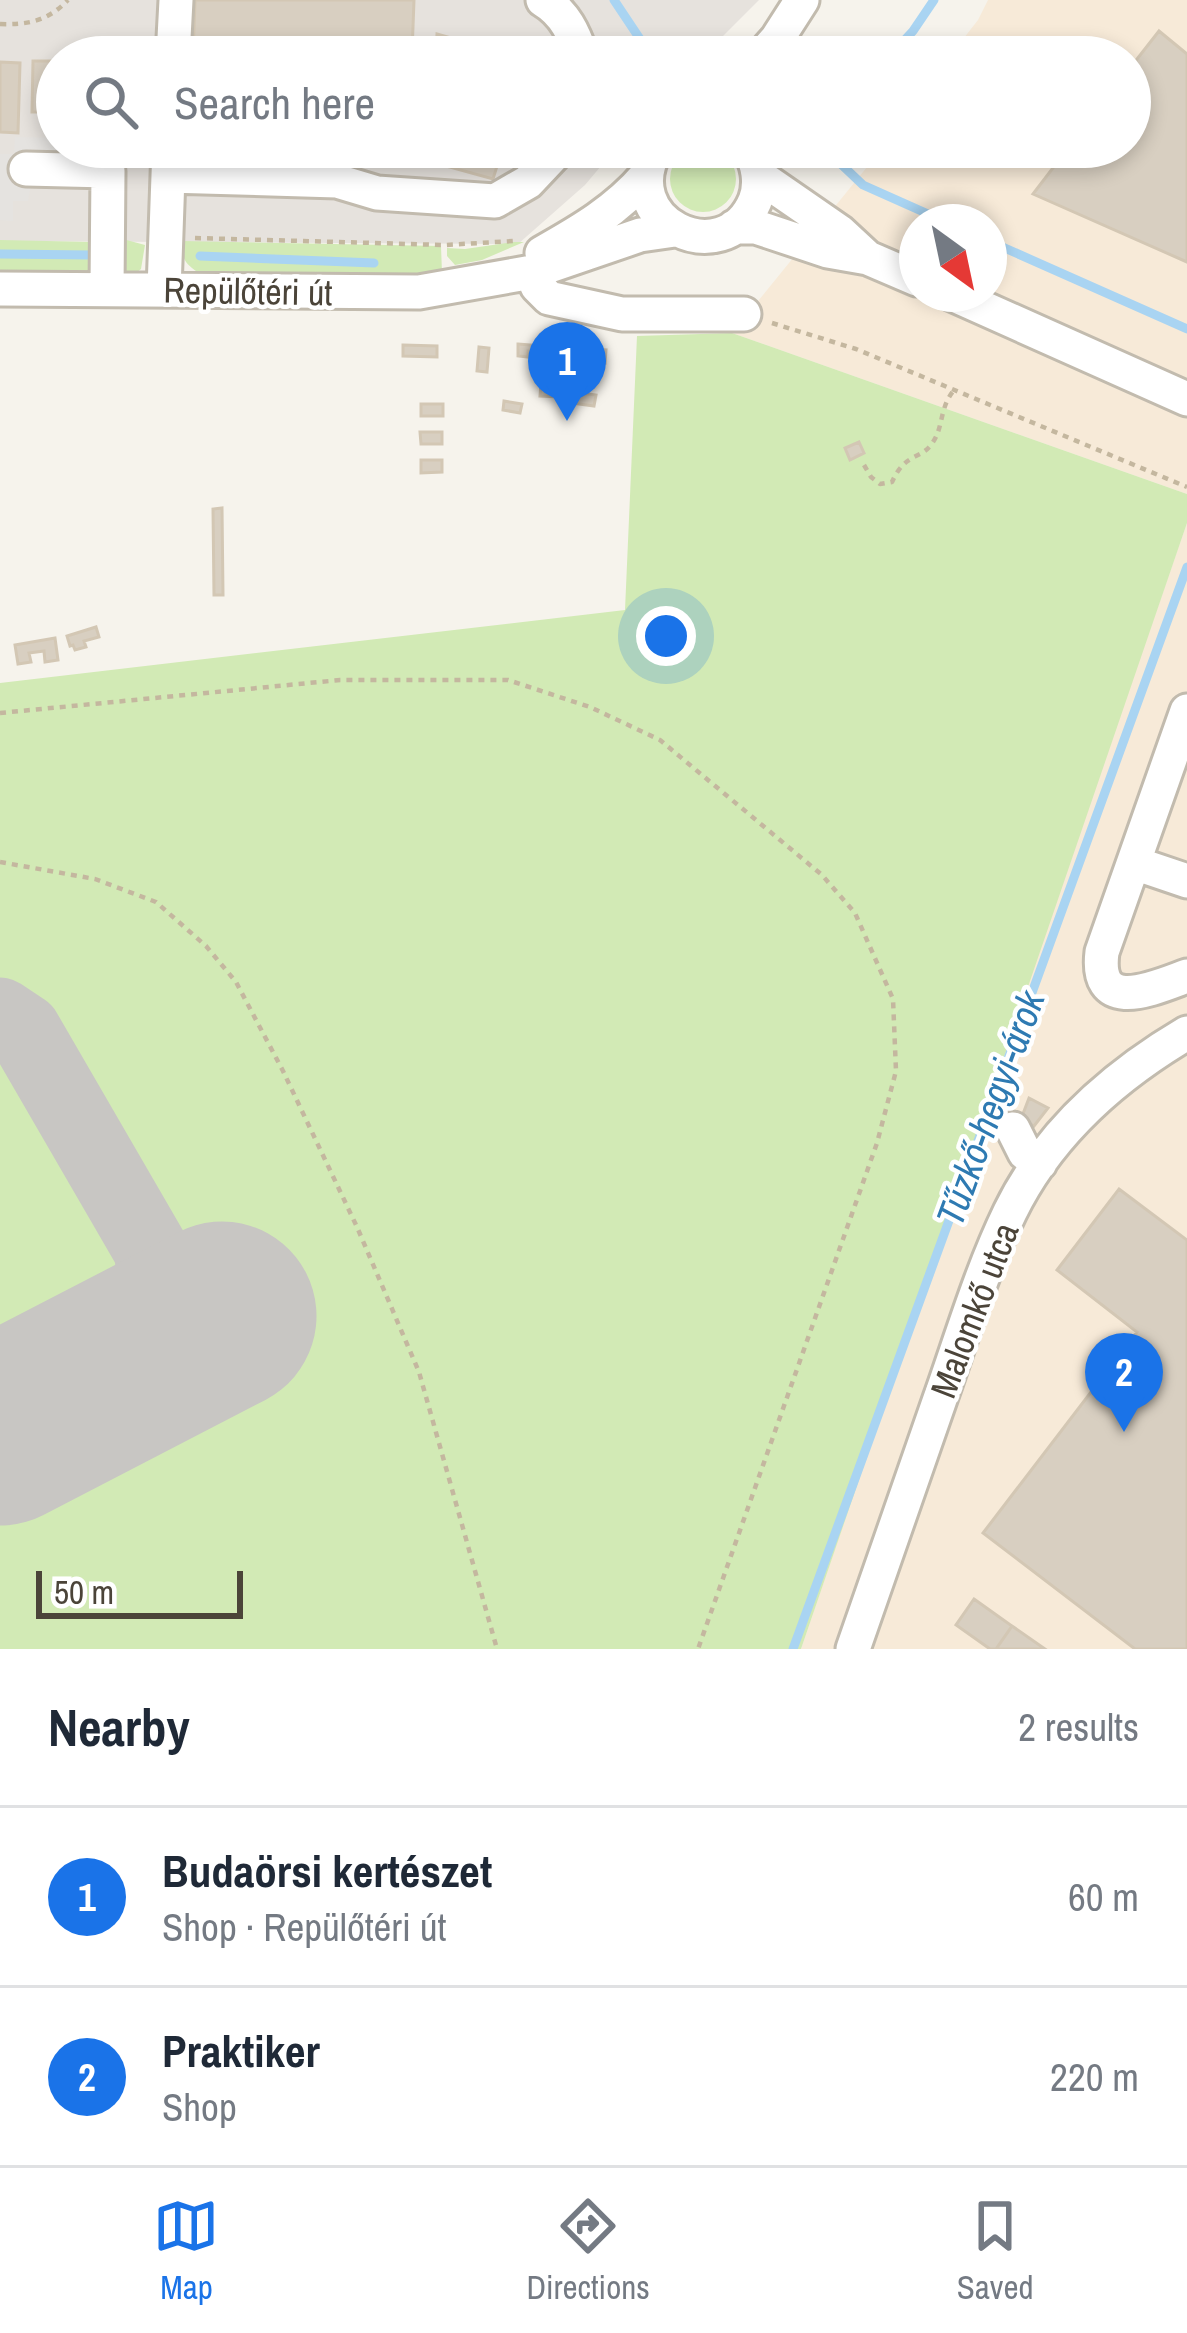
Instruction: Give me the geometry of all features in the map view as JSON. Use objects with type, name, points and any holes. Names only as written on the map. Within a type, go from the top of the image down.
[{"type":"street","points":[[174,36],[176,0]]},
{"type":"street","points":[[543,0],[557,8],[574,36]]},
{"type":"street","points":[[779,36],[802,0]]},
{"type":"street","points":[[164,290],[169,168]]},
{"type":"street","points":[[228,168],[338,181],[377,193],[495,201],[528,182],[541,168]]},
{"type":"street","name":"Repülőtéri út","points":[[494,279],[585,230],[629,196],[647,168]]},
{"type":"street","points":[[651,168],[647,192],[652,207],[675,230]]},
{"type":"street","points":[[734,227],[753,205],[753,168]]},
{"type":"street","points":[[760,168],[868,258],[899,271]]},
{"type":"street","points":[[12,177],[108,171],[107,290]]},
{"type":"street","name":"Repülőtéri út","points":[[0,290],[419,292],[532,272],[640,235],[675,230],[704,237],[734,227],[756,227],[828,251],[868,258]]},
{"type":"street","points":[[532,272],[549,298],[622,314],[744,314]]},
{"type":"street","points":[[992,312],[1187,399]]},
{"type":"street","points":[[1187,711],[1101,965],[1117,991],[1128,995],[1187,976]]},
{"type":"street","points":[[1134,863],[1187,881]]},
{"type":"street","name":"Malomkő utca","points":[[853,1649],[983,1277],[1012,1208],[1040,1163],[1099,1095],[1146,1057],[1187,1033]]},
{"type":"street","points":[[1013,1129],[1025,1153],[1040,1163]]},
{"type":"path","points":[[0,24],[41,20],[68,0]]},
{"type":"path","points":[[166,236],[445,245],[515,240]]},
{"type":"path","points":[[744,314],[856,349],[1187,487]]},
{"type":"path","points":[[864,465],[880,484],[892,482],[899,466],[934,442],[948,397],[956,389]]},
{"type":"path","points":[[0,713],[340,680],[508,680],[590,707],[660,740],[822,874],[855,913],[893,999],[896,1071],[877,1143],[698,1649]]},
{"type":"path","points":[[0,862],[95,878],[156,902],[206,946],[236,982],[357,1226],[419,1372],[497,1649]]},
{"type":"shaded area","points":[[0,0],[759,0],[723,36],[36,36],[36,168],[599,168],[518,244],[0,241]]},
{"type":"shaded area","points":[[988,0],[1187,0],[1187,494],[732,333],[866,168],[1151,168],[1151,36],[965,36]]},
{"type":"shaded area","points":[[15,137],[36,138],[36,168],[124,168],[123,184],[38,181],[31,186],[28,201],[13,201],[13,221],[0,220],[0,154],[14,154]]},
{"type":"shaded area","points":[[1187,523],[1187,1649],[801,1649],[1062,882]]},
{"type":"green space","points":[[672,168],[734,168],[734,192],[716,210],[690,210],[672,192]]},
{"type":"green space","points":[[119,238],[145,245],[141,269],[132,276],[123,274]]},
{"type":"green space","points":[[0,240],[93,242],[92,271],[0,271]]},
{"type":"green space","points":[[182,241],[441,246],[442,273],[199,273],[185,260]]},
{"type":"green space","points":[[524,242],[482,260],[455,265],[447,256],[447,248]]},
{"type":"green space","points":[[732,333],[1187,494],[1187,523],[801,1649],[0,1649],[0,683],[625,610],[637,336]]},
{"type":"building","points":[[195,0],[414,0],[413,36],[194,36]]},
{"type":"building","points":[[1159,31],[1187,54],[1187,262],[1033,194],[1053,168],[1151,168],[1151,41]]},
{"type":"building","points":[[33,61],[36,61],[36,112],[32,112]]},
{"type":"building","points":[[0,62],[20,63],[18,133],[0,132]]},
{"type":"building","points":[[453,168],[496,168],[493,179]]},
{"type":"building","points":[[518,344],[544,346],[543,352],[518,356]]},
{"type":"building","points":[[403,345],[437,346],[437,357],[403,356]]},
{"type":"building","points":[[544,346],[563,347],[559,397],[540,396]]},
{"type":"building","points":[[479,347],[489,348],[487,372],[477,371]]},
{"type":"building","points":[[570,348],[606,350],[605,363],[569,358]]},
{"type":"building","points":[[565,391],[596,395],[594,406],[564,402]]},
{"type":"building","points":[[504,401],[522,404],[520,413],[503,410]]},
{"type":"building","points":[[421,404],[443,404],[443,416],[421,416]]},
{"type":"building","points":[[420,432],[442,432],[442,444],[421,444]]},
{"type":"building","points":[[859,442],[864,453],[850,460],[845,448]]},
{"type":"building","points":[[421,460],[442,460],[442,472],[421,473]]},
{"type":"building","points":[[222,508],[223,595],[214,595],[213,509]]},
{"type":"building","points":[[96,627],[99,637],[84,641],[86,647],[75,650],[70,646],[67,636]]},
{"type":"building","points":[[55,638],[58,660],[45,662],[44,651],[29,653],[31,662],[18,664],[15,645]]},
{"type":"building","points":[[1029,1098],[1048,1108],[1034,1126],[1021,1119]]},
{"type":"building","points":[[1119,1189],[1187,1240],[1187,1649],[1135,1649],[983,1533],[1137,1332],[1057,1270]]},
{"type":"building","points":[[974,1599],[1012,1626],[996,1649],[956,1625]]},
{"type":"building","points":[[1012,1626],[1045,1649],[996,1649]]},
{"type":"waterway","points":[[614,0],[638,36]]},
{"type":"waterway","points":[[908,36],[934,0]]},
{"type":"waterway","points":[[845,168],[863,185],[906,204]]},
{"type":"waterway","points":[[1007,249],[1187,329]]},
{"type":"waterway","points":[[0,254],[91,255]]},
{"type":"waterway","points":[[200,256],[374,263]]},
{"type":"waterway","name":"Tűzkő-hegyi-árok","points":[[793,1649],[1187,567]]},
{"type":"taxiway","points":[[0,1015],[24,1031],[151,1250],[165,1345]]},
{"type":"runway","points":[[0,1431],[222,1316]]},
{"type":"place","name":"Budaörsi kertészet","points":[[567,421]]},
{"type":"place","name":"Praktiker","points":[[1124,1432]]}]
